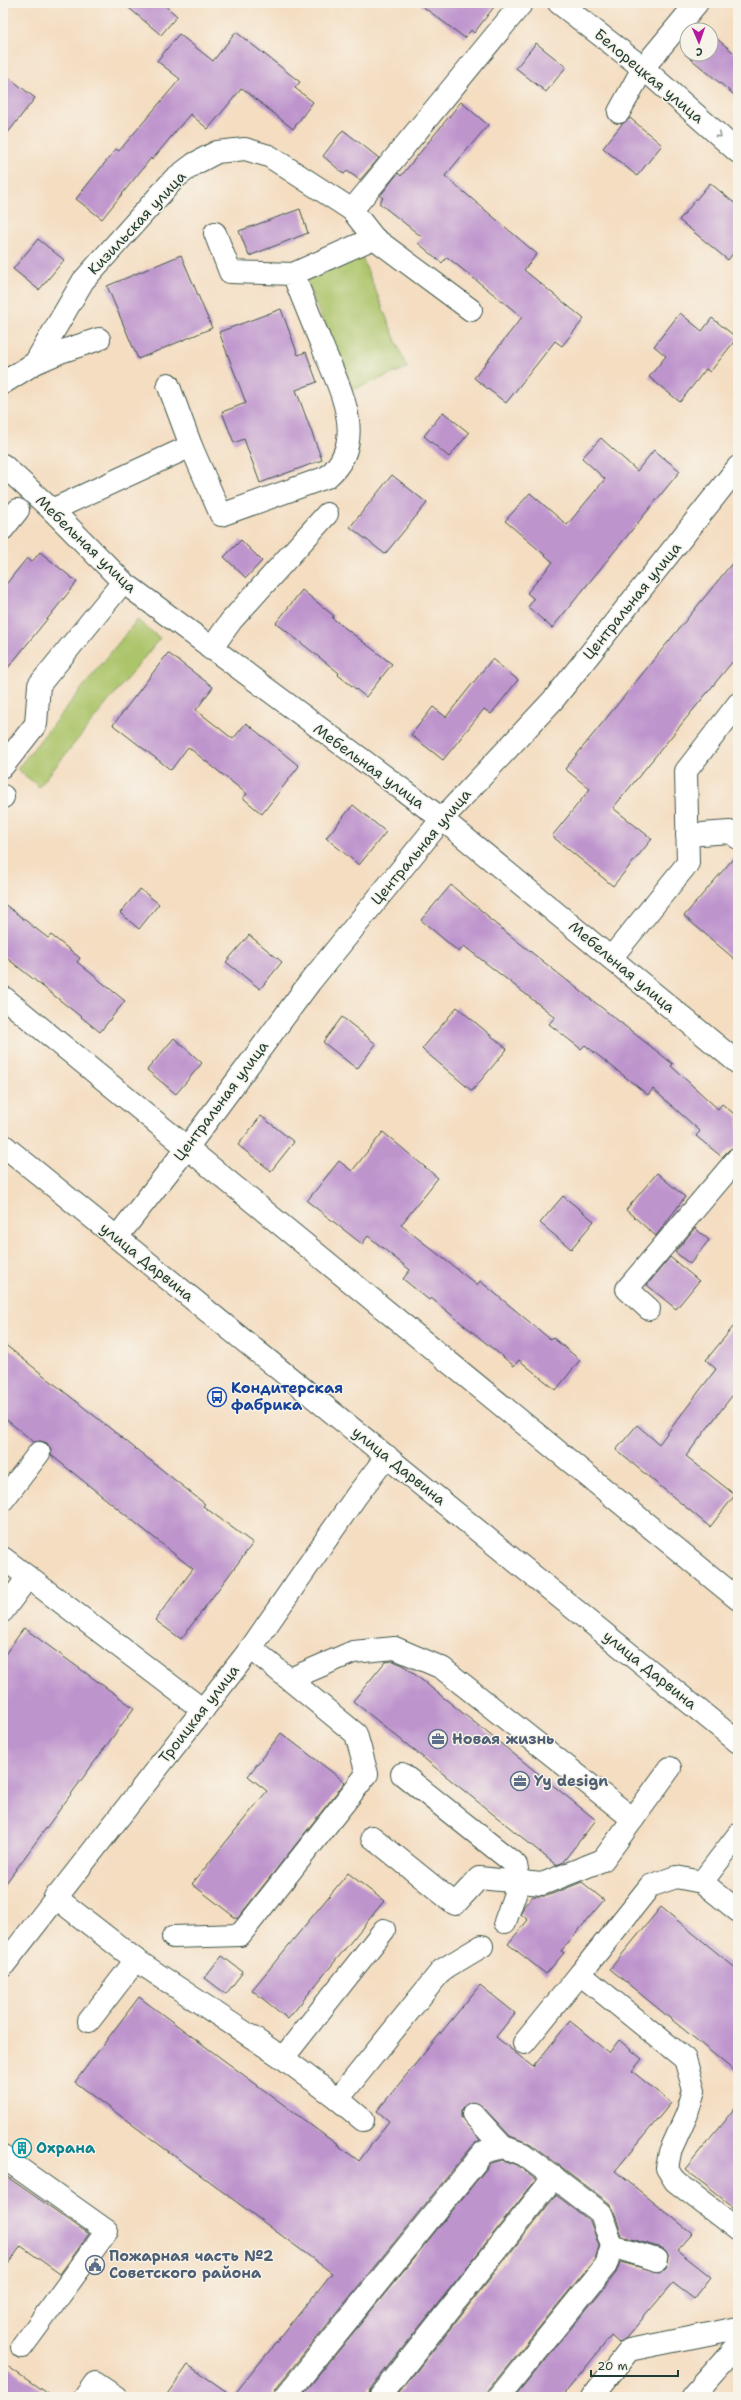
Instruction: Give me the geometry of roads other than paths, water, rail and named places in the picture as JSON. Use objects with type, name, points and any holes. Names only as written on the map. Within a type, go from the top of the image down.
[{"type":"street","points":[[352,210],[522,3]]},
{"type":"street","name":"Белорецкая улица","points":[[559,3],[643,68],[738,152]]},
{"type":"street","points":[[619,112],[643,68],[696,3]]},
{"type":"street","name":"Кизильская улица","points":[[36,363],[83,281],[174,179],[194,164],[217,152],[245,149],[270,156],[352,210],[374,238],[471,310]]},
{"type":"street","points":[[215,234],[230,272],[293,274],[374,238]]},
{"type":"street","points":[[168,384],[191,446],[220,514],[327,477],[340,466],[345,452],[349,428],[346,404],[293,274]]},
{"type":"street","points":[[3,382],[36,363],[63,351],[99,339]]},
{"type":"street","points":[[52,510],[191,446]]},
{"type":"street","name":"Мебельная улица","points":[[3,466],[52,510],[123,582],[211,649],[442,819],[738,1063]]},
{"type":"street","name":"Центральная улица","points":[[117,1237],[186,1148],[310,982],[442,819],[554,699],[665,562],[738,467]]},
{"type":"street","points":[[3,529],[18,510]]},
{"type":"street","points":[[211,649],[231,621],[327,514]]},
{"type":"street","points":[[3,766],[36,724],[39,685],[123,582]]},
{"type":"street","points":[[611,958],[688,863],[686,771],[738,704]]},
{"type":"street","points":[[688,835],[730,832],[738,838]]},
{"type":"street","points":[[3,997],[738,1599]]},
{"type":"street","name":"улица Дарвина","points":[[3,1145],[738,1742]]},
{"type":"street","points":[[649,1309],[628,1289],[738,1158]]},
{"type":"street","points":[[3,1500],[39,1453]]},
{"type":"street","name":"Троицкая улица","points":[[3,1966],[55,1897],[251,1648],[357,1495],[387,1456]]},
{"type":"street","points":[[3,1558],[203,1710]]},
{"type":"street","points":[[5,1604],[28,1577]]},
{"type":"street","points":[[173,1937],[240,1935],[367,1774],[356,1734],[251,1648]]},
{"type":"street","points":[[290,1679],[353,1652],[395,1648],[442,1668],[633,1819]]},
{"type":"street","points":[[372,1838],[455,1904],[479,1878],[542,1884],[603,1860],[670,1768]]},
{"type":"street","points":[[402,1774],[516,1865],[519,1882],[505,1922]]},
{"type":"street","points":[[702,1882],[738,1834]]},
{"type":"street","points":[[524,2043],[650,1886],[676,1877],[702,1882],[738,1911]]},
{"type":"street","points":[[55,1897],[136,1960],[283,2058],[338,2099],[363,2120]]},
{"type":"street","points":[[283,2058],[384,1930]]},
{"type":"street","points":[[338,2099],[442,1970],[482,1946]]},
{"type":"street","points":[[89,2021],[136,1960]]},
{"type":"street","points":[[580,1974],[685,2059],[694,2090],[687,2114],[670,2152],[667,2168],[675,2181],[738,2230]]},
{"type":"street","points":[[473,2114],[504,2147],[523,2154],[600,2212],[612,2246],[606,2265],[499,2397]]},
{"type":"street","points":[[285,2397],[484,2152],[504,2147]]},
{"type":"street","points":[[3,2157],[107,2231],[22,2347]]},
{"type":"street","points":[[380,2397],[554,2177]]},
{"type":"street","points":[[612,2246],[657,2260]]},
{"type":"street","points":[[592,2397],[630,2350],[738,2328]]},
{"type":"street","points":[[692,2397],[738,2346]]},
{"type":"street","points":[[84,2397],[95,2383],[116,2397]]},
{"type":"place","name":"Кондитерская фабрика","points":[[217,1397]]},
{"type":"place","name":"Новая жизнь","points":[[438,1739]]},
{"type":"place","name":"Yy design","points":[[520,1781]]},
{"type":"place","name":"Охрана","points":[[22,2148]]},
{"type":"place","name":"Пожарная часть №2 Советского района","points":[[95,2265]]}]
